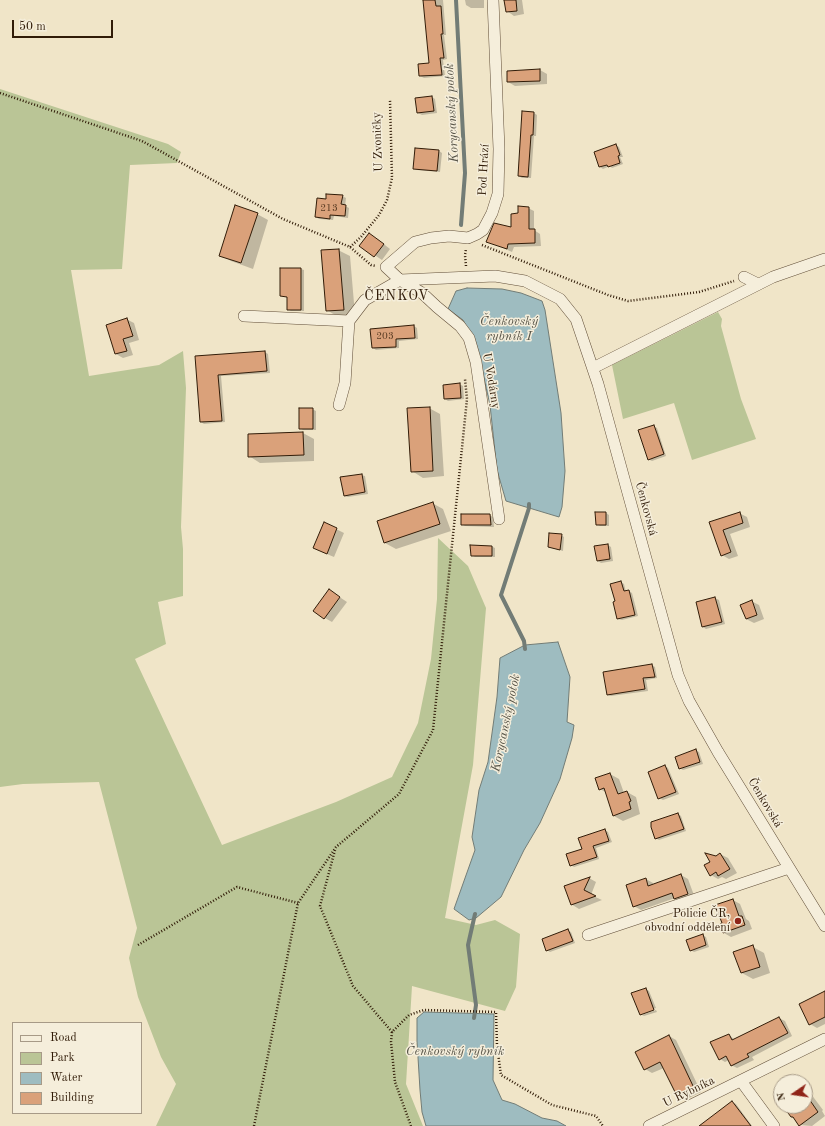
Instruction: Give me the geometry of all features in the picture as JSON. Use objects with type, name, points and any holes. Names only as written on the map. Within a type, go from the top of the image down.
[{"type":"street","name":"Pod Hrází","points":[[468,238],[483,230],[492,213],[498,194],[499,149],[493,0]]},
{"type":"street","points":[[386,267],[415,242],[449,236],[468,238]]},
{"type":"street","points":[[593,368],[758,284],[773,277],[825,259]]},
{"type":"street","name":"U Vodárny","points":[[386,267],[400,280],[422,293],[460,326],[469,338],[476,362],[499,519]]},
{"type":"street","name":"Čenkovská","points":[[400,280],[495,276],[525,281],[560,300],[576,319],[593,368],[678,676],[689,701],[718,752],[825,926]]},
{"type":"street","points":[[744,277],[758,284]]},
{"type":"street","points":[[339,405],[345,383],[349,321],[365,300],[400,280]]},
{"type":"street","points":[[244,316],[349,321]]},
{"type":"street","points":[[588,936],[789,868]]},
{"type":"street","name":"U Rybníka","points":[[649,1126],[825,1039]]},
{"type":"street","points":[[741,1081],[774,1126]]},
{"type":"path","points":[[0,93],[142,141],[283,219],[350,247],[370,265],[386,267]]},
{"type":"path","name":"U Zvoničky","points":[[350,247],[361,237],[379,214],[387,200],[392,178],[390,100]]},
{"type":"path","points":[[468,238],[608,295],[628,301],[699,292],[744,277]]},
{"type":"path","points":[[254,1126],[298,903],[336,847],[399,794],[433,730],[467,399],[465,377]]},
{"type":"path","points":[[336,847],[320,906],[353,986],[392,1032]]},
{"type":"path","points":[[138,945],[237,887],[298,903]]},
{"type":"path","points":[[411,1126],[395,1082],[391,1042],[392,1032],[409,1015],[424,1010],[496,1012],[497,1046],[501,1075],[552,1105],[596,1116],[604,1126]]},
{"type":"green space","points":[[0,89],[168,144],[181,152],[177,163],[130,165],[122,269],[71,270],[89,376],[159,365],[183,351],[186,388],[181,527],[183,549],[183,596],[158,602],[166,644],[135,659],[222,845],[336,802],[392,777],[418,723],[431,659],[437,599],[438,538],[468,566],[486,608],[473,765],[445,918],[476,925],[495,920],[520,934],[516,987],[505,1011],[412,986],[406,1084],[423,1126],[156,1126],[176,1084],[161,1057],[138,997],[129,958],[137,928],[99,782],[23,784],[0,787]]},
{"type":"green space","points":[[718,312],[722,319],[721,326],[741,399],[756,439],[692,460],[674,403],[623,419],[612,365]]},
{"type":"water","name":"Čenkovský rybník I","points":[[467,288],[502,289],[521,293],[542,301],[545,310],[561,413],[565,471],[562,507],[559,517],[506,501],[497,470],[490,405],[479,356],[471,335],[463,320],[448,309],[456,291]]},
{"type":"water","points":[[558,642],[570,677],[567,722],[574,725],[572,738],[560,779],[540,823],[524,850],[501,897],[476,918],[469,920],[454,909],[475,850],[472,837],[479,790],[488,762],[497,697],[500,658],[525,645]]},
{"type":"water","name":"Čenkovský rybník","points":[[424,1012],[494,1014],[493,1080],[502,1100],[515,1104],[542,1118],[557,1121],[566,1126],[426,1126],[422,1112],[417,1041],[417,1018]]},
{"type":"building","points":[[423,0],[435,0],[436,6],[441,6],[443,34],[441,34],[444,58],[440,58],[442,75],[419,76],[418,64],[429,63]]},
{"type":"building","points":[[504,0],[516,0],[517,11],[506,12]]},
{"type":"building","points":[[540,69],[540,81],[507,82],[507,71]]},
{"type":"building","points":[[432,96],[434,111],[417,113],[415,98]]},
{"type":"building","points":[[522,111],[534,112],[528,177],[518,176]]},
{"type":"building","points":[[616,144],[620,155],[618,156],[620,163],[608,167],[607,165],[599,167],[594,152]]},
{"type":"building","points":[[415,148],[439,150],[437,171],[413,169]]},
{"type":"building","points":[[326,194],[343,195],[341,204],[346,205],[345,216],[330,215],[330,219],[315,217],[317,198],[326,199]]},
{"type":"building","points":[[235,205],[258,213],[241,263],[219,256]]},
{"type":"building","points":[[518,206],[529,207],[529,229],[535,229],[535,243],[508,244],[507,249],[486,242],[494,223],[511,227],[511,214],[518,213]]},
{"type":"building","points":[[369,233],[384,244],[374,257],[359,246]]},
{"type":"building","points":[[339,249],[344,310],[326,311],[321,250]]},
{"type":"building","points":[[280,268],[301,268],[301,310],[287,310],[287,297],[280,296]]},
{"type":"building","points":[[127,318],[133,336],[123,339],[127,351],[115,354],[106,325]]},
{"type":"building","points":[[414,325],[415,338],[396,339],[396,347],[372,348],[370,329]]},
{"type":"building","points":[[265,351],[267,371],[218,375],[222,421],[200,422],[195,356]]},
{"type":"building","points":[[460,383],[461,398],[444,399],[443,385]]},
{"type":"building","points":[[430,407],[433,471],[411,472],[407,408]]},
{"type":"building","points":[[299,408],[313,408],[313,429],[299,429]]},
{"type":"building","points":[[654,425],[664,454],[648,460],[638,430]]},
{"type":"building","points":[[303,432],[304,455],[248,457],[248,434]]},
{"type":"building","points":[[362,474],[365,492],[344,496],[340,477]]},
{"type":"building","points":[[433,502],[440,524],[384,543],[377,521]]},
{"type":"building","points":[[595,512],[606,512],[606,525],[596,525]]},
{"type":"building","points":[[740,512],[743,523],[723,530],[731,552],[721,556],[709,522]]},
{"type":"building","points":[[461,514],[490,514],[491,525],[461,525]]},
{"type":"building","points":[[324,522],[337,528],[327,554],[313,548]]},
{"type":"building","points":[[549,533],[562,534],[560,550],[548,547]]},
{"type":"building","points":[[608,544],[610,559],[597,561],[594,546]]},
{"type":"building","points":[[470,545],[492,546],[492,556],[471,556]]},
{"type":"building","points":[[621,581],[624,591],[629,590],[635,615],[617,619],[613,602],[615,601],[610,584]]},
{"type":"building","points":[[329,589],[340,597],[324,619],[313,611]]},
{"type":"building","points":[[715,597],[722,622],[702,627],[696,602]]},
{"type":"building","points":[[752,600],[757,615],[746,619],[740,605]]},
{"type":"building","points":[[652,664],[655,677],[643,678],[645,689],[607,695],[603,672]]},
{"type":"building","points":[[696,749],[700,762],[679,769],[675,757]]},
{"type":"building","points":[[665,765],[676,792],[658,799],[648,772]]},
{"type":"building","points":[[610,773],[618,794],[627,791],[631,801],[629,802],[631,809],[613,816],[604,788],[599,790],[595,778]]},
{"type":"building","points":[[678,813],[684,829],[655,839],[651,822]]},
{"type":"building","points":[[605,829],[609,841],[593,846],[597,857],[570,866],[566,854],[582,849],[578,838]]},
{"type":"building","points":[[705,853],[716,856],[720,853],[730,869],[718,876],[716,872],[710,876],[704,865],[710,862]]},
{"type":"building","points":[[681,874],[688,894],[674,899],[672,893],[633,907],[626,885],[646,878],[648,886]]},
{"type":"building","points":[[590,877],[584,890],[596,896],[571,905],[564,886]]},
{"type":"building","points":[[733,899],[739,916],[742,916],[745,925],[723,933],[720,924],[722,923],[715,905]]},
{"type":"building","points":[[568,929],[573,941],[546,951],[542,939]]},
{"type":"building","points":[[703,934],[706,945],[690,951],[686,940]]},
{"type":"building","points":[[753,945],[760,967],[741,973],[733,952]]},
{"type":"building","points":[[646,988],[654,1010],[640,1015],[631,993]]},
{"type":"building","points":[[825,991],[825,1017],[809,1025],[799,1004]]},
{"type":"building","points":[[779,1017],[788,1033],[747,1054],[749,1057],[731,1066],[726,1056],[719,1060],[710,1042],[729,1034],[732,1040]]},
{"type":"building","points":[[669,1035],[694,1088],[677,1096],[660,1062],[644,1070],[635,1052]]},
{"type":"building","points":[[732,1101],[751,1126],[699,1126]]},
{"type":"building","points":[[813,1105],[818,1112],[799,1126],[793,1117],[789,1114],[813,1114]]},
{"type":"waterway","name":"Korycanský potok","points":[[456,0],[465,173],[461,225]]},
{"type":"waterway","name":"Korycanský potok","points":[[525,649],[524,641],[501,595],[529,504]]},
{"type":"waterway","name":"Korycanský potok","points":[[474,1018],[476,1005],[468,945],[475,914]]},
{"type":"place","name":"Policie ČR, obvodní oddělení","points":[[738,921]]},
{"type":"district","name":"ČENKOV","points":[[397,296]]}]
